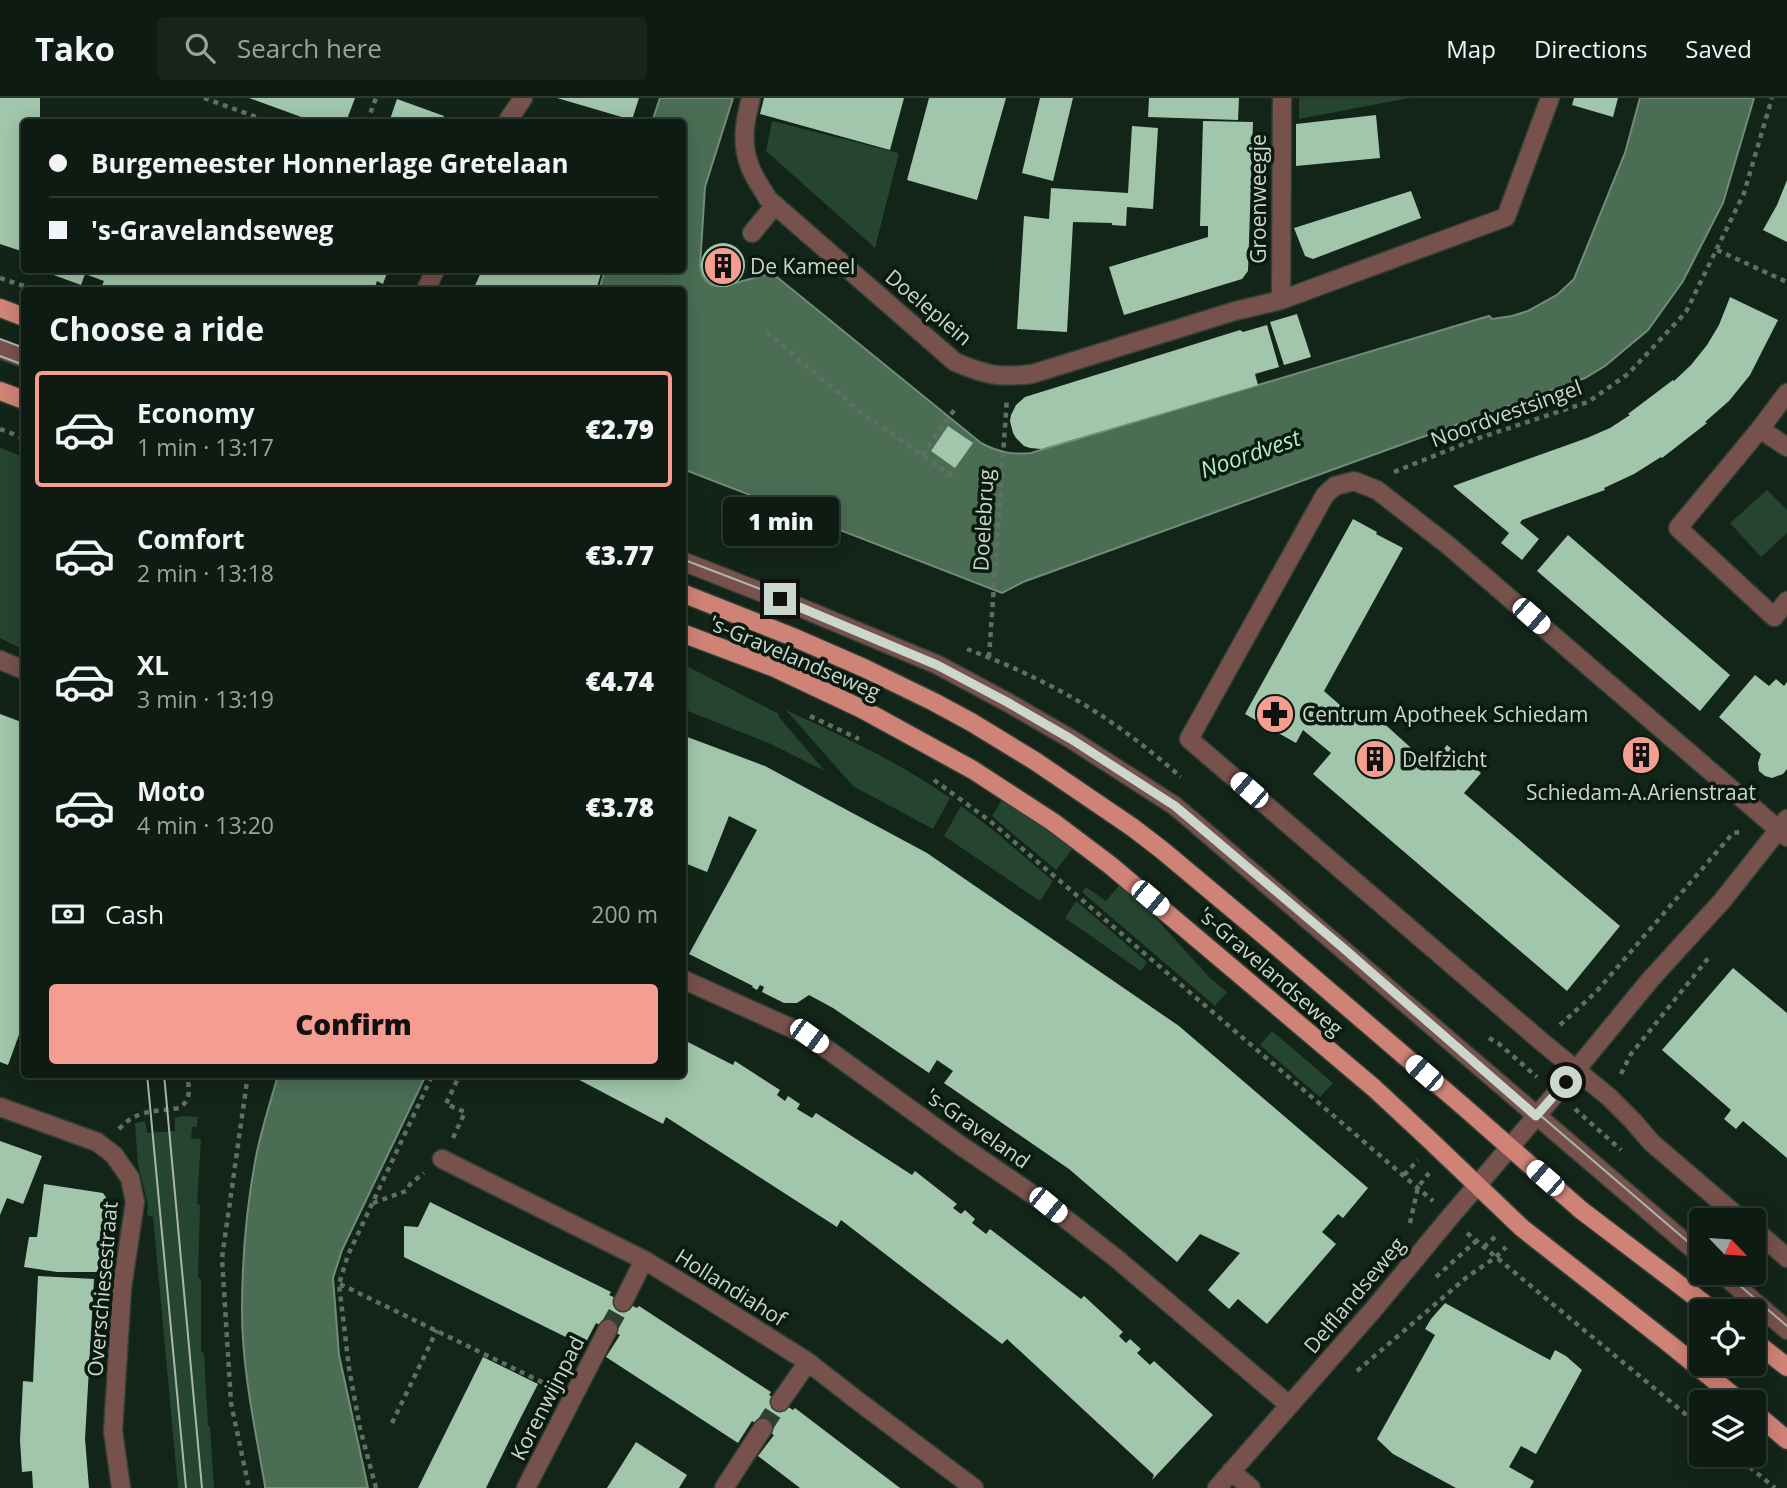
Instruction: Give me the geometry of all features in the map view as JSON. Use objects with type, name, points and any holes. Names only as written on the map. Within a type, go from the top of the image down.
[{"type":"main road","points":[[0,308],[21,316]]},
{"type":"main road","points":[[0,391],[21,399]]},
{"type":"main road","name":"'s-Gravelandseweg","points":[[686,595],[793,637],[900,685],[971,722],[1132,827],[1163,850],[1581,1210],[1698,1299]]},
{"type":"main road","name":"'s-Gravelandseweg","points":[[686,635],[775,668],[862,709],[973,770],[1053,822],[1110,865],[1374,1088],[1522,1228],[1726,1390]]},
{"type":"main road","points":[[1766,1350],[1787,1367]]},
{"type":"main road","points":[[1766,1422],[1787,1440]]},
{"type":"street","points":[[509,119],[522,98]]},
{"type":"street","name":"Doeleplein","points":[[751,98],[744,140],[749,164],[768,199],[955,362],[983,373],[1009,377]]},
{"type":"street","name":"Groenweegje","points":[[1280,300],[1282,98]]},
{"type":"street","points":[[1009,377],[1032,374],[1235,311],[1280,300],[1506,216],[1550,98]]},
{"type":"street","points":[[752,233],[775,205]]},
{"type":"street","points":[[0,349],[21,357]]},
{"type":"street","points":[[1787,393],[1678,528],[1774,617],[1787,601]]},
{"type":"street","points":[[1760,429],[1787,447]]},
{"type":"street","points":[[1728,1208],[1652,1143],[1609,1097],[1189,739],[1325,495],[1335,486],[1354,481],[1377,490],[1449,545],[1784,828]]},
{"type":"street","points":[[686,563],[937,665],[1071,739],[1164,798],[1342,947],[1689,1246]]},
{"type":"street","points":[[0,660],[21,669]]},
{"type":"street","name":"Delflandseweg","points":[[1217,1488],[1373,1310],[1650,980],[1784,828]]},
{"type":"street","name":"'s-Graveland","points":[[686,981],[809,1036],[1048,1205],[1289,1405]]},
{"type":"street","points":[[0,1107],[104,1146]]},
{"type":"street","name":"Overschiesestraat","points":[[104,1146],[124,1167],[130,1178],[135,1202],[122,1288],[113,1431],[121,1488]]},
{"type":"street","name":"Hollandiahof","points":[[442,1159],[644,1259],[808,1362],[961,1484]]},
{"type":"street","points":[[1766,1240],[1787,1258]]},
{"type":"street","points":[[623,1302],[644,1259]]},
{"type":"street","points":[[1735,1285],[1787,1330]]},
{"type":"street","name":"Korenwijnpad","points":[[526,1488],[608,1329]]},
{"type":"street","points":[[780,1402],[808,1362]]},
{"type":"street","points":[[724,1488],[763,1428]]},
{"type":"street","points":[[1231,1471],[1251,1488]]},
{"type":"path","points":[[204,98],[262,119]]},
{"type":"path","points":[[367,119],[376,98]]},
{"type":"path","name":"Noordvestsingel","points":[[1377,490],[1389,474],[1476,439],[1588,402],[1628,374],[1686,312],[1744,193],[1772,98]]},
{"type":"path","points":[[1717,250],[1787,282]]},
{"type":"path","points":[[0,278],[27,287]]},
{"type":"path","points":[[767,331],[858,410],[952,476]]},
{"type":"path","name":"Doelebrug","points":[[1009,377],[989,657],[1065,694],[1108,720],[1166,764]]},
{"type":"path","points":[[922,454],[957,406]]},
{"type":"path","points":[[0,429],[21,437]]},
{"type":"path","points":[[806,714],[863,741]]},
{"type":"path","points":[[931,778],[990,821],[1180,984]]},
{"type":"path","points":[[1522,1065],[1625,1153]]},
{"type":"path","points":[[104,1146],[126,1121],[137,1114],[185,1105],[189,1090],[188,1078]]},
{"type":"path","points":[[247,1078],[222,1258],[231,1404],[249,1488]]},
{"type":"path","points":[[376,1488],[360,1428],[339,1284],[348,1255],[431,1078]]},
{"type":"path","points":[[372,1204],[406,1191],[411,1183],[442,1159],[465,1112],[446,1104],[458,1078]]},
{"type":"path","points":[[1605,1136],[1625,1113]]},
{"type":"path","points":[[1348,1381],[1357,1370],[1467,1277],[1496,1257],[1522,1228]]},
{"type":"path","points":[[339,1284],[572,1397]]},
{"type":"path","points":[[392,1423],[437,1330]]},
{"type":"path","points":[[1750,1467],[1775,1488]]},
{"type":"shaded area","points":[[1299,98],[1409,98],[1299,119]]},
{"type":"shaded area","points":[[772,121],[899,153],[875,248],[766,151]]},
{"type":"shaded area","points":[[0,448],[21,456],[21,648],[0,638]]},
{"type":"shaded area","points":[[1767,490],[1787,510],[1787,533],[1761,557],[1730,523]]},
{"type":"shaded area","points":[[686,666],[779,714],[825,771],[771,744],[686,710]]},
{"type":"shaded area","points":[[786,710],[890,761],[950,798],[933,829],[853,786]]},
{"type":"shaded area","points":[[1003,798],[1074,847],[1056,870],[992,816]]},
{"type":"shaded area","points":[[961,806],[1053,881],[1040,901],[944,836]]},
{"type":"shaded area","points":[[1121,883],[1210,978],[1227,992],[1215,1006],[1082,892],[1086,887],[1106,901]]},
{"type":"shaded area","points":[[1076,901],[1147,962],[1141,971],[1065,918]]},
{"type":"shaded area","points":[[1272,1031],[1333,1083],[1320,1097],[1260,1045]]},
{"type":"shaded area","points":[[198,1117],[197,1127],[192,1127],[191,1138],[201,1139],[197,1204],[200,1205],[198,1278],[201,1279],[201,1352],[204,1353],[214,1488],[178,1488],[153,1217],[147,1215],[148,1205],[138,1164],[135,1123],[145,1121],[147,1133],[175,1131],[175,1118]]},
{"type":"water","name":"Noordvest","points":[[660,98],[733,98],[705,187],[700,266],[709,284],[726,286],[772,273],[981,443],[999,451],[1018,454],[1031,453],[1489,316],[1492,319],[1528,311],[1557,295],[1574,279],[1625,153],[1640,98],[1754,98],[1723,203],[1683,281],[1648,330],[1605,366],[1585,378],[1023,582],[1002,593],[686,470],[686,287],[600,287],[604,273],[686,273],[686,119],[653,119]]},
{"type":"water","points":[[277,1078],[425,1078],[342,1250],[333,1278],[339,1355],[368,1488],[265,1488],[244,1355],[242,1311],[247,1217],[262,1129]]},
{"type":"building","points":[[0,98],[40,98],[40,119],[21,119],[21,251],[0,244]]},
{"type":"building","points":[[249,98],[355,98],[347,119],[307,119]]},
{"type":"building","points":[[557,98],[639,98],[632,119]]},
{"type":"building","points":[[764,98],[904,98],[890,150],[760,114]]},
{"type":"building","points":[[929,98],[1006,98],[977,200],[907,180]]},
{"type":"building","points":[[1040,98],[1073,98],[1053,181],[1022,173]]},
{"type":"building","points":[[1149,98],[1239,98],[1238,120],[1148,117]]},
{"type":"building","points":[[1574,98],[1618,98],[1613,117],[1572,105]]},
{"type":"building","points":[[397,99],[444,116],[442,119],[390,119]]},
{"type":"building","points":[[1376,115],[1380,158],[1296,166],[1296,124]]},
{"type":"building","points":[[1203,121],[1253,122],[1248,271],[1242,279],[1124,315],[1109,267],[1208,237],[1208,226],[1200,226]]},
{"type":"building","points":[[1132,126],[1158,128],[1153,209],[1127,207],[1126,226],[1073,222],[1067,332],[1017,329],[1024,216],[1049,219],[1051,188],[1128,193]]},
{"type":"building","points":[[1787,180],[1787,242],[1763,230]]},
{"type":"building","points":[[1411,191],[1421,218],[1313,259],[1305,256],[1294,228]]},
{"type":"building","name":"De Kameel","points":[[723,243],[732,244],[739,249],[744,256],[744,274],[739,281],[732,286],[723,287],[714,286],[707,281],[702,274],[701,265],[702,256],[707,249],[714,244]]},
{"type":"building","points":[[48,273],[387,273],[383,284],[377,281],[375,287],[101,287],[104,281],[85,274],[81,285]]},
{"type":"building","points":[[481,273],[601,273],[597,287],[474,287]]},
{"type":"building","points":[[1730,297],[1778,320],[1750,375],[1729,401],[1705,422],[1707,423],[1662,458],[1604,488],[1605,490],[1522,520],[1520,523],[1539,539],[1522,560],[1501,543],[1509,533],[1453,486],[1587,438],[1630,415],[1628,414],[1674,381],[1691,365],[1719,325]]},
{"type":"building","points":[[1297,314],[1311,357],[1284,365],[1270,322]]},
{"type":"building","points":[[1267,325],[1279,367],[1255,374],[1258,385],[1041,449],[1024,446],[1013,433],[1011,415],[1016,405],[1025,397],[1240,330],[1243,332]]},
{"type":"building","points":[[948,426],[973,443],[955,468],[931,451]]},
{"type":"building","name":"Delfzicht","points":[[1353,519],[1403,548],[1324,691],[1359,722],[1369,710],[1430,765],[1447,745],[1481,773],[1464,793],[1620,926],[1567,991],[1313,774],[1331,753],[1303,730],[1296,743],[1245,714]]},
{"type":"building","points":[[1568,535],[1730,675],[1700,711],[1537,571]]},
{"type":"building","points":[[1755,675],[1769,686],[1776,679],[1784,686],[1787,682],[1787,769],[1783,774],[1772,778],[1759,771],[1761,754],[1719,717]]},
{"type":"building","points":[[0,714],[21,722],[21,1029],[8,1065],[0,1062]]},
{"type":"building","points":[[686,736],[765,766],[927,853],[1179,1026],[1368,1188],[1343,1218],[1338,1214],[1322,1232],[1336,1244],[1267,1324],[1238,1299],[1229,1309],[1208,1290],[1240,1253],[1200,1234],[1177,1262],[1069,1169],[944,1083],[953,1071],[937,1060],[929,1073],[833,1008],[809,995],[797,1003],[784,1003],[762,992],[764,987],[760,985],[757,990],[689,954],[757,830],[729,816],[707,872],[686,864]]},
{"type":"building","name":"Schiedam-A.Arienstraat","points":[[1644,742],[1653,750],[1637,768],[1628,761]]},
{"type":"building","points":[[1733,968],[1787,1013],[1787,1158],[1743,1121],[1736,1129],[1724,1119],[1731,1110],[1662,1050]]},
{"type":"building","points":[[686,1041],[733,1065],[735,1061],[780,1090],[777,1095],[785,1101],[788,1096],[800,1104],[797,1109],[812,1118],[816,1113],[912,1175],[915,1171],[957,1204],[953,1208],[961,1214],[965,1210],[975,1219],[972,1223],[986,1234],[990,1229],[1081,1299],[1084,1296],[1123,1332],[1119,1336],[1126,1343],[1130,1339],[1141,1349],[1137,1353],[1150,1365],[1154,1361],[1213,1415],[1152,1480],[1154,1475],[1007,1339],[1002,1344],[841,1220],[837,1227],[666,1117],[663,1124],[576,1078],[686,1078]]},
{"type":"building","points":[[0,1141],[42,1156],[23,1204],[7,1198],[0,1215]]},
{"type":"building","points":[[44,1184],[103,1193],[107,1199],[101,1272],[57,1272],[24,1267],[29,1237],[37,1237]]},
{"type":"building","points":[[430,1202],[611,1292],[609,1295],[637,1308],[639,1306],[771,1392],[769,1395],[793,1410],[795,1408],[900,1488],[800,1488],[758,1456],[774,1435],[752,1421],[738,1443],[606,1357],[620,1335],[596,1323],[584,1346],[404,1257],[404,1226],[418,1227]]},
{"type":"building","points":[[38,1276],[94,1279],[85,1439],[89,1488],[33,1488],[32,1471],[22,1472],[20,1440],[23,1381],[33,1382]]},
{"type":"building","points":[[1445,1303],[1550,1360],[1555,1350],[1582,1370],[1536,1454],[1521,1446],[1509,1467],[1534,1481],[1530,1488],[1456,1488],[1393,1454],[1377,1439],[1435,1335],[1425,1329]]},
{"type":"building","points":[[483,1357],[538,1384],[486,1488],[418,1488]]},
{"type":"building","points":[[636,1442],[687,1475],[679,1488],[607,1488]]},
{"type":"tunnel","points":[[608,1329],[623,1302]]},
{"type":"tunnel","points":[[763,1428],[780,1402]]},
{"type":"tram line","points":[[0,339],[21,347]]},
{"type":"tram line","points":[[0,356],[21,364]]},
{"type":"tram line","points":[[686,561],[805,606],[939,663],[1072,737],[1177,804],[1689,1243]]},
{"type":"tram line","points":[[147,1078],[186,1488]]},
{"type":"tram line","points":[[164,1078],[202,1488]]},
{"type":"tram line","points":[[1739,1285],[1787,1326]]},
{"type":"place","name":"De Kameel","points":[[723,266]]},
{"type":"place","name":"Centrum Apotheek Schiedam","points":[[1275,714]]},
{"type":"place","name":"Schiedam-A.Arienstraat","points":[[1641,755]]},
{"type":"place","name":"Delfzicht","points":[[1375,759]]},
{"type":"route","points":[[780,599],[937,665],[1071,739],[1175,806],[1536,1116],[1566,1082]]}]
